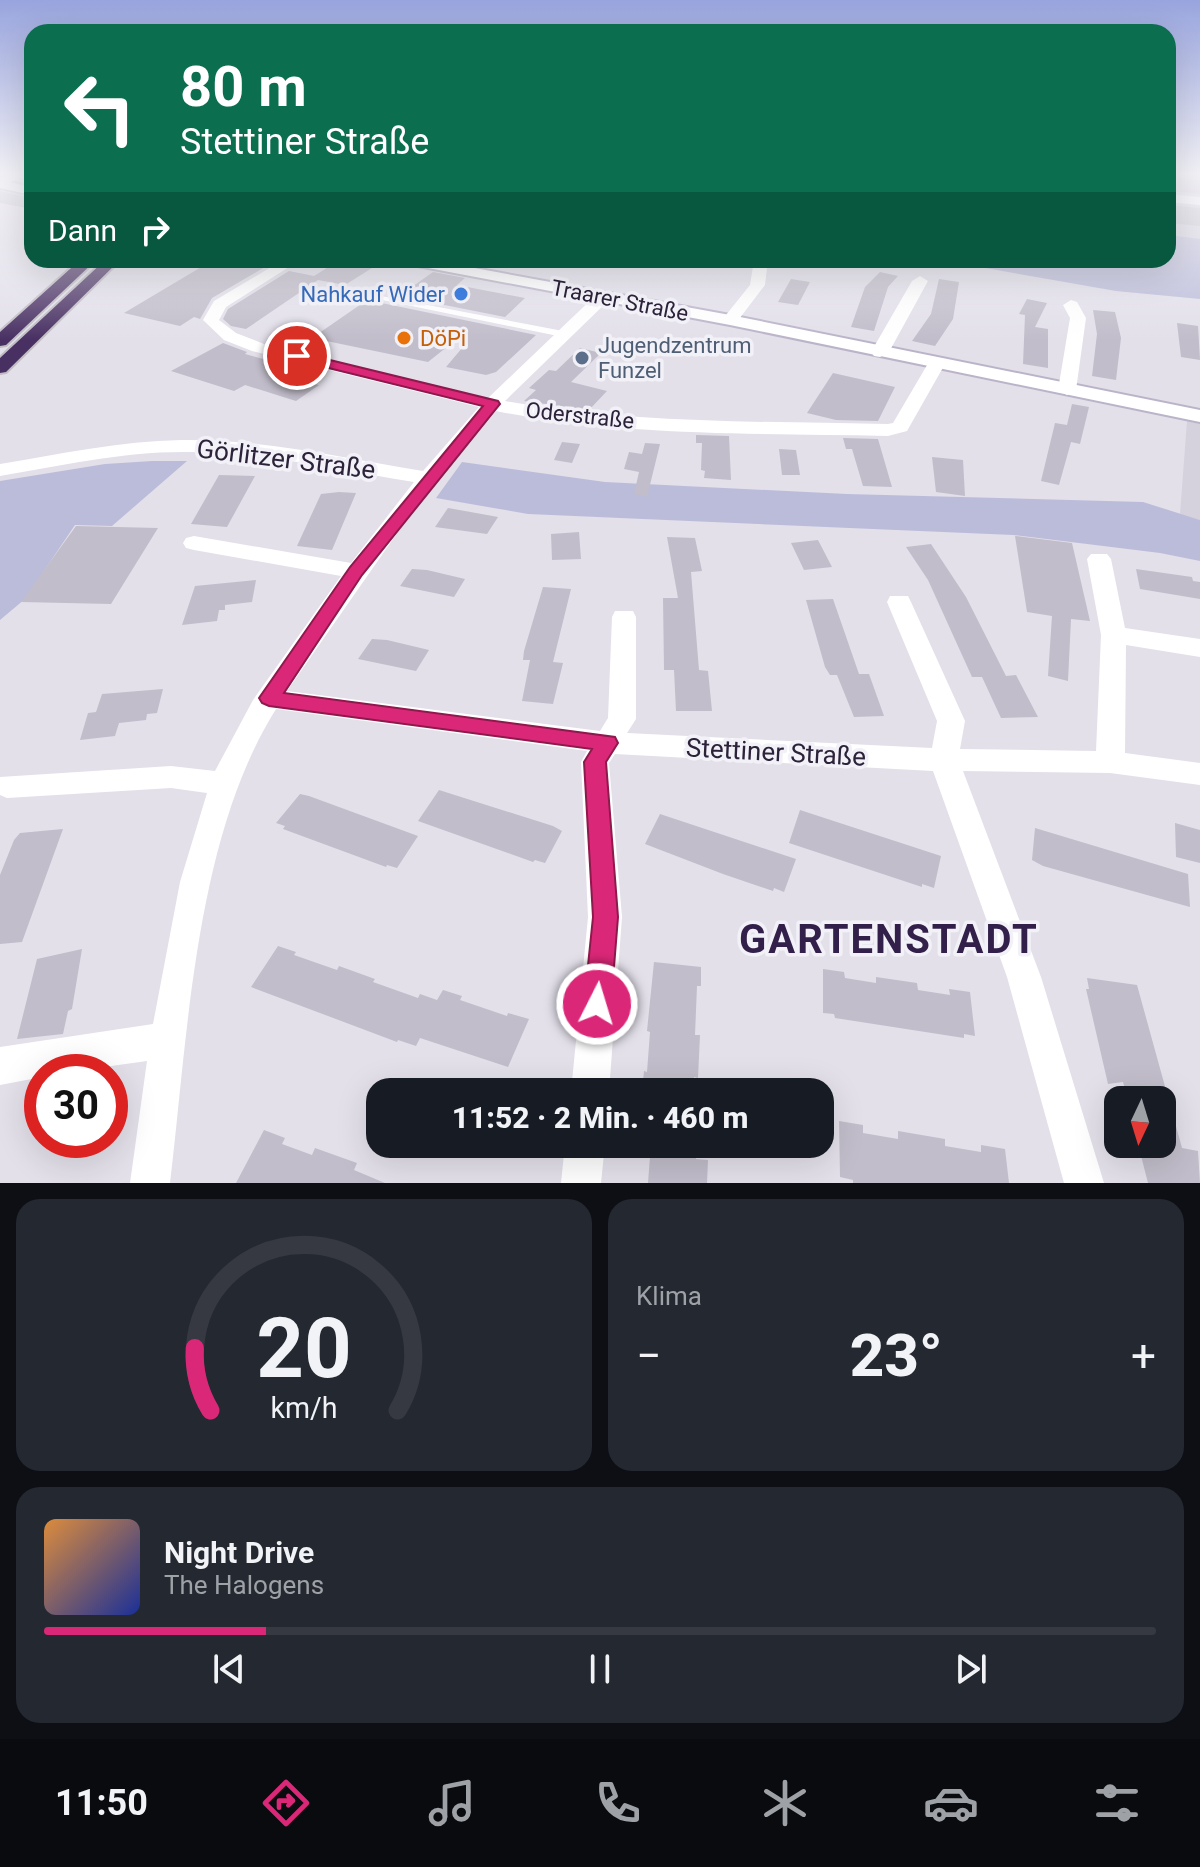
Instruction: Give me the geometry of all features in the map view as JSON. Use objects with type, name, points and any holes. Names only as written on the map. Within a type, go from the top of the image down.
[{"type":"highway","points":[[0,341],[80,268]]},
{"type":"highway","points":[[0,368],[105,268]]},
{"type":"street","name":"Oderstraße","points":[[280,268],[220,304],[211,320],[216,329],[230,337],[287,354],[493,404],[567,416],[888,430],[900,427],[936,364]]},
{"type":"street","name":"Traarer Straße","points":[[451,268],[730,320],[1200,416]]},
{"type":"street","points":[[730,320],[760,282],[761,268]]},
{"type":"street","points":[[880,352],[920,281]]},
{"type":"street","points":[[150,1183],[169,1040],[192,903],[225,784],[269,698],[356,571],[429,478],[493,404],[604,296]]},
{"type":"street","points":[[1067,390],[1078,318],[1071,305]]},
{"type":"street","name":"Görlitzer Straße","points":[[0,470],[96,453],[182,446],[321,457],[429,478]]},
{"type":"street","points":[[194,543],[356,571]]},
{"type":"street","points":[[1099,559],[1114,635],[1110,762]]},
{"type":"street","points":[[899,602],[951,721],[944,760],[1024,977],[1084,1183]]},
{"type":"street","points":[[591,1078],[605,917],[595,762],[622,719],[624,617]]},
{"type":"street","points":[[1114,635],[1200,648]]},
{"type":"street","name":"Stettiner Straße","points":[[269,698],[607,743],[944,760],[1110,762],[1200,774]]},
{"type":"street","points":[[7,786],[171,777],[225,784]]},
{"type":"street","points":[[0,1066],[88,1050],[169,1040]]},
{"type":"street","points":[[581,1183],[584,1158]]},
{"type":"lane","points":[[363,294],[563,334]]},
{"type":"shaded area","points":[[1176,229],[1200,229],[1200,240],[1176,237]]},
{"type":"shaded area","points":[[1176,236],[1200,239],[1200,299],[1116,291],[985,268],[1176,268]]},
{"type":"shaded area","points":[[1187,421],[1200,424],[1200,520],[1180,514]]},
{"type":"shaded area","points":[[187,461],[112,526],[75,525],[25,599],[0,620],[0,481],[105,464]]},
{"type":"shaded area","points":[[462,462],[605,482],[847,494],[1143,502],[1200,520],[1200,561],[1160,553],[1013,535],[528,514],[436,498]]},
{"type":"building","points":[[200,268],[263,268],[212,298],[200,319],[194,317],[180,326],[124,313]]},
{"type":"building","points":[[327,268],[372,268],[345,285],[318,280],[246,329],[231,326],[223,319],[228,309],[289,271],[314,276]]},
{"type":"building","points":[[433,272],[465,278],[457,285],[525,298],[505,317],[399,296]]},
{"type":"building","points":[[880,272],[898,276],[888,287],[874,331],[851,327],[865,287]]},
{"type":"building","points":[[791,279],[810,282],[798,305],[778,302]]},
{"type":"building","points":[[939,279],[959,282],[953,319],[935,346],[912,341],[931,314]]},
{"type":"building","points":[[1027,299],[1047,303],[1035,327],[1048,329],[1048,368],[1023,364],[1025,315],[1019,314]]},
{"type":"building","points":[[367,300],[536,335],[496,372],[486,375],[446,367],[468,341],[462,335],[428,362],[312,338]]},
{"type":"building","points":[[1093,310],[1115,312],[1121,338],[1116,380],[1092,376],[1097,334]]},
{"type":"building","points":[[1177,323],[1198,326],[1200,360],[1181,357]]},
{"type":"building","points":[[223,343],[247,352],[245,354],[318,374],[306,382],[319,385],[296,401],[245,385],[234,391],[171,371]]},
{"type":"building","points":[[580,348],[601,353],[571,382],[607,391],[589,410],[524,401],[536,390],[529,388],[549,370],[556,371]]},
{"type":"building","points":[[833,373],[895,387],[878,421],[836,420],[807,413]]},
{"type":"building","points":[[1072,404],[1089,407],[1080,444],[1071,442],[1059,485],[1041,481],[1055,423],[1067,425]]},
{"type":"building","points":[[696,435],[729,436],[731,480],[704,478],[705,471],[701,470],[702,443],[696,443]]},
{"type":"building","points":[[843,438],[878,439],[892,487],[863,486],[852,449],[846,449]]},
{"type":"building","points":[[562,442],[580,444],[572,463],[554,460]]},
{"type":"building","points":[[645,443],[660,444],[647,497],[634,494],[639,472],[624,469],[629,452],[642,454]]},
{"type":"building","points":[[779,449],[796,450],[800,475],[782,475]]},
{"type":"building","points":[[932,457],[963,460],[965,496],[936,492]]},
{"type":"building","points":[[219,475],[255,476],[227,527],[191,524]]},
{"type":"building","points":[[356,493],[332,550],[297,546],[321,494]]},
{"type":"building","points":[[448,508],[498,517],[487,534],[435,527]]},
{"type":"building","points":[[76,526],[158,528],[111,604],[21,602]]},
{"type":"building","points":[[579,532],[581,559],[552,560],[551,534]]},
{"type":"building","points":[[1015,536],[1072,543],[1090,621],[1071,619],[1068,681],[1048,676],[1052,616],[1027,612]]},
{"type":"building","points":[[667,537],[695,538],[702,571],[691,572],[699,670],[708,671],[712,711],[676,711],[674,670],[664,670],[663,598],[678,598]]},
{"type":"building","points":[[818,540],[832,567],[804,570],[791,543]]},
{"type":"building","points":[[931,544],[966,597],[1006,676],[1016,675],[1038,717],[1001,718],[982,677],[972,677],[928,580],[906,547]]},
{"type":"building","points":[[412,569],[465,579],[454,597],[400,586]]},
{"type":"building","points":[[1136,569],[1192,577],[1193,581],[1200,582],[1200,599],[1140,589]]},
{"type":"building","points":[[256,580],[252,602],[225,605],[225,610],[219,610],[217,621],[182,625],[195,586]]},
{"type":"building","points":[[543,587],[571,589],[553,662],[563,663],[553,704],[522,701],[530,660],[523,660],[524,651]]},
{"type":"building","points":[[833,599],[859,674],[869,674],[884,716],[854,717],[837,675],[830,675],[825,667],[806,600]]},
{"type":"building","points":[[372,639],[429,650],[416,671],[358,659]]},
{"type":"building","points":[[163,689],[157,713],[147,714],[146,720],[119,723],[115,736],[80,740],[88,713],[96,712],[102,694]]},
{"type":"building","points":[[439,790],[562,831],[545,863],[533,862],[418,821]]},
{"type":"building","points":[[300,794],[418,836],[397,868],[386,867],[283,829],[285,826],[276,823]]},
{"type":"building","points":[[800,810],[941,856],[934,888],[922,884],[922,887],[789,843]]},
{"type":"building","points":[[660,814],[796,859],[784,892],[723,874],[645,844]]},
{"type":"building","points":[[1175,823],[1200,830],[1200,863],[1176,857]]},
{"type":"building","points":[[1035,828],[1188,874],[1190,907],[1043,866],[1032,860]]},
{"type":"building","points":[[63,829],[22,942],[0,944],[0,875],[14,840],[20,833]]},
{"type":"building","points":[[278,946],[296,952],[294,955],[337,970],[339,966],[418,998],[420,994],[437,1000],[443,990],[462,996],[460,1000],[507,1016],[508,1013],[529,1019],[508,1067],[420,1038],[416,1046],[397,1042],[251,987]]},
{"type":"building","points":[[82,949],[72,1009],[68,1011],[63,1034],[17,1039],[37,959]]},
{"type":"building","points":[[654,962],[701,967],[695,1035],[700,1035],[698,1078],[643,1078],[644,1071],[647,1072],[650,1032],[647,1031]]},
{"type":"building","points":[[823,969],[844,972],[845,978],[876,983],[876,977],[917,983],[918,990],[950,995],[949,989],[970,992],[975,1036],[964,1034],[964,1038],[835,1018],[834,1014],[823,1013]]},
{"type":"building","points":[[1087,978],[1137,985],[1165,1086],[1124,1086],[1123,1082],[1108,1084],[1086,989],[1089,989]]},
{"type":"building","points":[[839,1121],[863,1125],[863,1133],[898,1139],[898,1131],[945,1139],[945,1146],[981,1152],[981,1145],[1005,1149],[1009,1183],[853,1183],[853,1180],[840,1177]]},
{"type":"building","points":[[1176,1126],[1182,1148],[1198,1151],[1200,1183],[1148,1183],[1142,1158],[1176,1158]]},
{"type":"building","points":[[264,1130],[285,1138],[282,1144],[312,1155],[315,1148],[357,1163],[354,1170],[385,1183],[236,1183]]},
{"type":"building","points":[[650,1158],[708,1160],[707,1183],[648,1183]]},
{"type":"place","name":"Nahkauf Wider","points":[[461,294]]},
{"type":"place","name":"DöPi","points":[[404,338]]},
{"type":"place","name":"Jugendzentrum Funzel","points":[[582,358]]},
{"type":"district","name":"GARTENSTADT","points":[[889,939]]},
{"type":"route","points":[[297,356],[493,404],[429,478],[356,571],[269,698],[607,743],[595,762],[605,917],[597,1004]]}]
